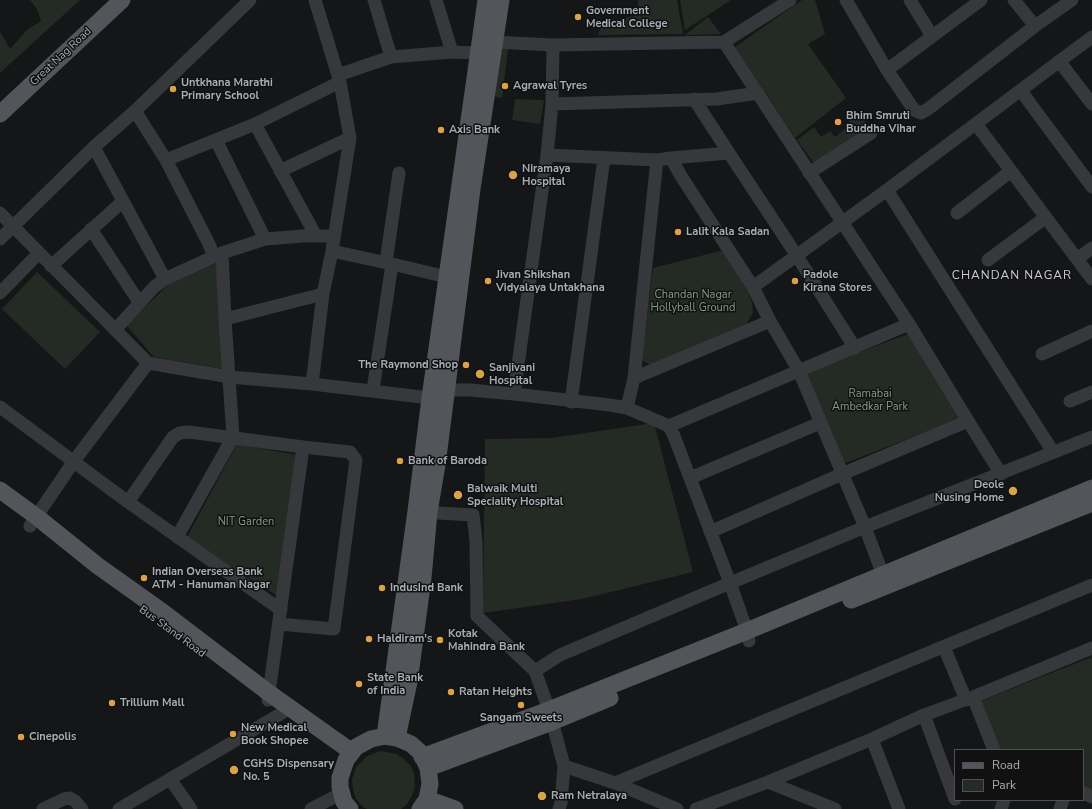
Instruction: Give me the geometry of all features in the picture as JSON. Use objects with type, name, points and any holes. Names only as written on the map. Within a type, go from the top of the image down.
[{"type":"main road","name":"Great Nag Road","points":[[0,99],[106,0]]},
{"type":"main road","name":"Great Nag Road","points":[[0,114],[122,0]]},
{"type":"main road","points":[[391,737],[422,512],[430,398],[486,0]]},
{"type":"main road","points":[[422,512],[437,465],[472,189],[494,42],[502,0]]},
{"type":"main road","points":[[425,762],[551,716],[885,580],[1092,488]]},
{"type":"main road","points":[[0,490],[34,522]]},
{"type":"main road","points":[[885,580],[1092,503]]},
{"type":"main road","name":"Bus Stand Road","points":[[0,504],[34,522],[134,605],[268,698],[282,713],[349,756]]},
{"type":"main road","points":[[268,698],[349,756]]},
{"type":"main road","points":[[344,804],[340,787],[340,778],[349,756],[356,747],[371,739],[391,737],[411,744],[425,762],[430,784],[424,806],[455,809]]},
{"type":"street","points":[[0,239],[94,147],[135,111],[250,0]]},
{"type":"street","points":[[312,384],[322,294],[332,251],[350,138],[339,79],[315,0]]},
{"type":"street","points":[[374,0],[391,57]]},
{"type":"street","points":[[436,0],[452,52]]},
{"type":"street","points":[[166,160],[255,124],[339,79],[391,57],[452,52],[478,53],[494,42],[554,45],[724,42],[790,0]]},
{"type":"street","points":[[846,0],[886,70],[914,110],[921,112],[928,109],[1035,26],[1072,0]]},
{"type":"street","points":[[910,0],[932,36]]},
{"type":"street","points":[[886,70],[981,0]]},
{"type":"street","points":[[1014,0],[1035,26]]},
{"type":"street","points":[[753,287],[887,190],[1092,37]]},
{"type":"street","points":[[724,42],[908,324],[1001,474]]},
{"type":"street","points":[[514,394],[548,155],[552,104],[554,45]]},
{"type":"street","points":[[1059,61],[1092,104]]},
{"type":"street","points":[[1021,91],[1092,187]]},
{"type":"street","points":[[552,104],[717,99],[758,93]]},
{"type":"street","points":[[694,99],[797,256],[854,348]]},
{"type":"street","points":[[135,111],[166,160],[208,242],[218,255],[225,319],[233,437],[177,537]]},
{"type":"street","points":[[255,124],[316,236]]},
{"type":"street","points":[[976,124],[1092,279]]},
{"type":"street","points":[[809,173],[871,132]]},
{"type":"street","points":[[280,171],[350,138]]},
{"type":"street","points":[[216,140],[265,239]]},
{"type":"street","points":[[94,147],[122,202],[165,279]]},
{"type":"street","points":[[548,155],[657,160],[729,153]]},
{"type":"street","points":[[571,402],[604,158]]},
{"type":"street","points":[[671,158],[681,176],[753,287],[770,321],[799,371],[865,527],[885,580]]},
{"type":"street","points":[[627,408],[634,378],[657,160]]},
{"type":"street","points":[[957,213],[1012,171]]},
{"type":"street","points":[[373,390],[399,172]]},
{"type":"street","points":[[887,190],[1053,452]]},
{"type":"street","points":[[51,266],[122,202]]},
{"type":"street","points":[[0,213],[148,363],[230,377],[373,390],[430,398],[447,390],[514,394],[627,408],[669,426],[730,583],[748,636]]},
{"type":"street","points":[[988,260],[1046,217]]},
{"type":"street","points":[[91,229],[139,302]]},
{"type":"street","points":[[115,330],[154,287],[165,279],[218,255],[265,239],[334,236]]},
{"type":"street","points":[[1077,259],[1092,248]]},
{"type":"street","points":[[332,251],[447,277]]},
{"type":"street","points":[[0,293],[39,253]]},
{"type":"street","points":[[225,319],[322,294]]},
{"type":"street","points":[[634,378],[770,321]]},
{"type":"street","points":[[669,426],[908,324]]},
{"type":"street","points":[[1042,354],[1092,331]]},
{"type":"street","points":[[34,522],[74,461],[148,363]]},
{"type":"street","points":[[1070,401],[1092,392]]},
{"type":"street","points":[[0,407],[128,502],[281,610]]},
{"type":"street","points":[[710,532],[968,421]]},
{"type":"street","points":[[690,478],[820,423]]},
{"type":"street","points":[[128,502],[173,438],[180,433],[189,432],[350,452],[356,460],[334,629],[279,624]]},
{"type":"street","points":[[535,671],[560,655],[865,527],[1053,452],[1090,441]]},
{"type":"street","points":[[268,698],[303,447]]},
{"type":"street","points":[[422,512],[473,515],[476,541],[477,616],[535,671],[551,716],[564,766],[561,803],[559,809]]},
{"type":"street","points":[[615,783],[1092,586]]},
{"type":"street","points":[[944,647],[994,749]]},
{"type":"street","points":[[696,809],[768,782],[872,739],[924,715],[1092,648]]},
{"type":"street","points":[[119,809],[282,713]]},
{"type":"street","points":[[924,715],[954,796]]},
{"type":"street","points":[[872,739],[899,809]]},
{"type":"street","points":[[564,766],[615,783],[677,809]]},
{"type":"street","points":[[170,779],[190,809]]},
{"type":"street","points":[[768,782],[836,809]]},
{"type":"street","points":[[43,809],[64,799],[70,798],[82,809]]},
{"type":"street","points":[[311,809],[344,804]]},
{"type":"green space","points":[[30,0],[80,0],[0,73],[0,31],[10,49],[28,29],[41,21],[37,9]]},
{"type":"green space","points":[[638,0],[677,0],[683,34],[598,35],[602,24],[638,15]]},
{"type":"green space","points":[[680,0],[731,0],[685,30]]},
{"type":"green space","points":[[802,0],[815,0],[825,34],[808,44],[846,98],[795,138],[735,47]]},
{"type":"green space","points":[[708,17],[721,34],[685,35]]},
{"type":"green space","points":[[499,49],[508,49],[502,98],[493,96]]},
{"type":"green space","points":[[515,99],[544,100],[540,124],[512,120]]},
{"type":"green space","points":[[858,112],[870,128],[815,165],[797,140],[814,127],[821,137],[830,131],[835,137],[849,126],[849,118]]},
{"type":"green space","name":"Chandan Nagar Hollyball Ground","points":[[724,250],[747,290],[752,302],[753,313],[746,324],[650,365],[642,360],[653,268]]},
{"type":"green space","points":[[219,262],[224,369],[154,357],[126,325],[169,284]]},
{"type":"green space","points":[[37,272],[100,332],[65,369],[2,309]]},
{"type":"green space","name":"Ramabai Ambedkar Park","points":[[908,334],[959,419],[843,464],[804,373]]},
{"type":"green space","points":[[654,423],[693,572],[582,599],[483,613],[485,439],[551,438]]},
{"type":"green space","name":"NIT Garden","points":[[237,444],[302,456],[278,596],[186,539]]},
{"type":"green space","points":[[1092,657],[1092,791],[1084,788],[1084,749],[998,749],[978,702]]},
{"type":"green space","points":[[381,751],[397,754],[411,766],[414,774],[415,787],[412,796],[407,804],[401,809],[367,809],[363,807],[356,799],[352,780],[356,767],[367,756]]},
{"type":"place","name":"Government Medical College","points":[[578,17]]},
{"type":"place","name":"Agrawal Tyres","points":[[505,86]]},
{"type":"place","name":"Untkhana Marathi Primary School","points":[[173,89]]},
{"type":"place","name":"Bhim Smruti Buddha Vihar","points":[[838,122]]},
{"type":"place","name":"Axis Bank","points":[[441,130]]},
{"type":"place","name":"Niramaya Hospital","points":[[513,175]]},
{"type":"place","name":"Lalit Kala Sadan","points":[[678,232]]},
{"type":"place","name":"Jivan Shikshan Vidyalaya Untakhana","points":[[488,281]]},
{"type":"place","name":"Padole Kirana Stores","points":[[795,281]]},
{"type":"place","name":"The Raymond Shop","points":[[466,365]]},
{"type":"place","name":"Sanjivani Hospital","points":[[480,374]]},
{"type":"place","name":"Bank of Baroda","points":[[400,461]]},
{"type":"place","name":"Deole Nusing Home","points":[[1013,491]]},
{"type":"place","name":"Balwaik Multi Speciality Hospital","points":[[458,495]]},
{"type":"place","name":"Indian Overseas Bank ATM - Hanuman Nagar","points":[[144,578]]},
{"type":"place","name":"IndusInd Bank","points":[[382,588]]},
{"type":"place","name":"Haldiram's","points":[[369,639]]},
{"type":"place","name":"Kotak Mahindra Bank","points":[[440,640]]},
{"type":"place","name":"State Bank of India","points":[[359,684]]},
{"type":"place","name":"Ratan Heights","points":[[451,692]]},
{"type":"place","name":"Trillium Mall","points":[[112,703]]},
{"type":"place","name":"Sangam Sweets","points":[[521,705]]},
{"type":"place","name":"New Medical Book Shopee","points":[[233,734]]},
{"type":"place","name":"Cinepolis","points":[[21,737]]},
{"type":"place","name":"CGHS Dispensary No. 5","points":[[234,770]]},
{"type":"place","name":"Ram Netralaya","points":[[542,796]]},
{"type":"district","name":"CHANDAN NAGAR","points":[[1012,276]]}]
